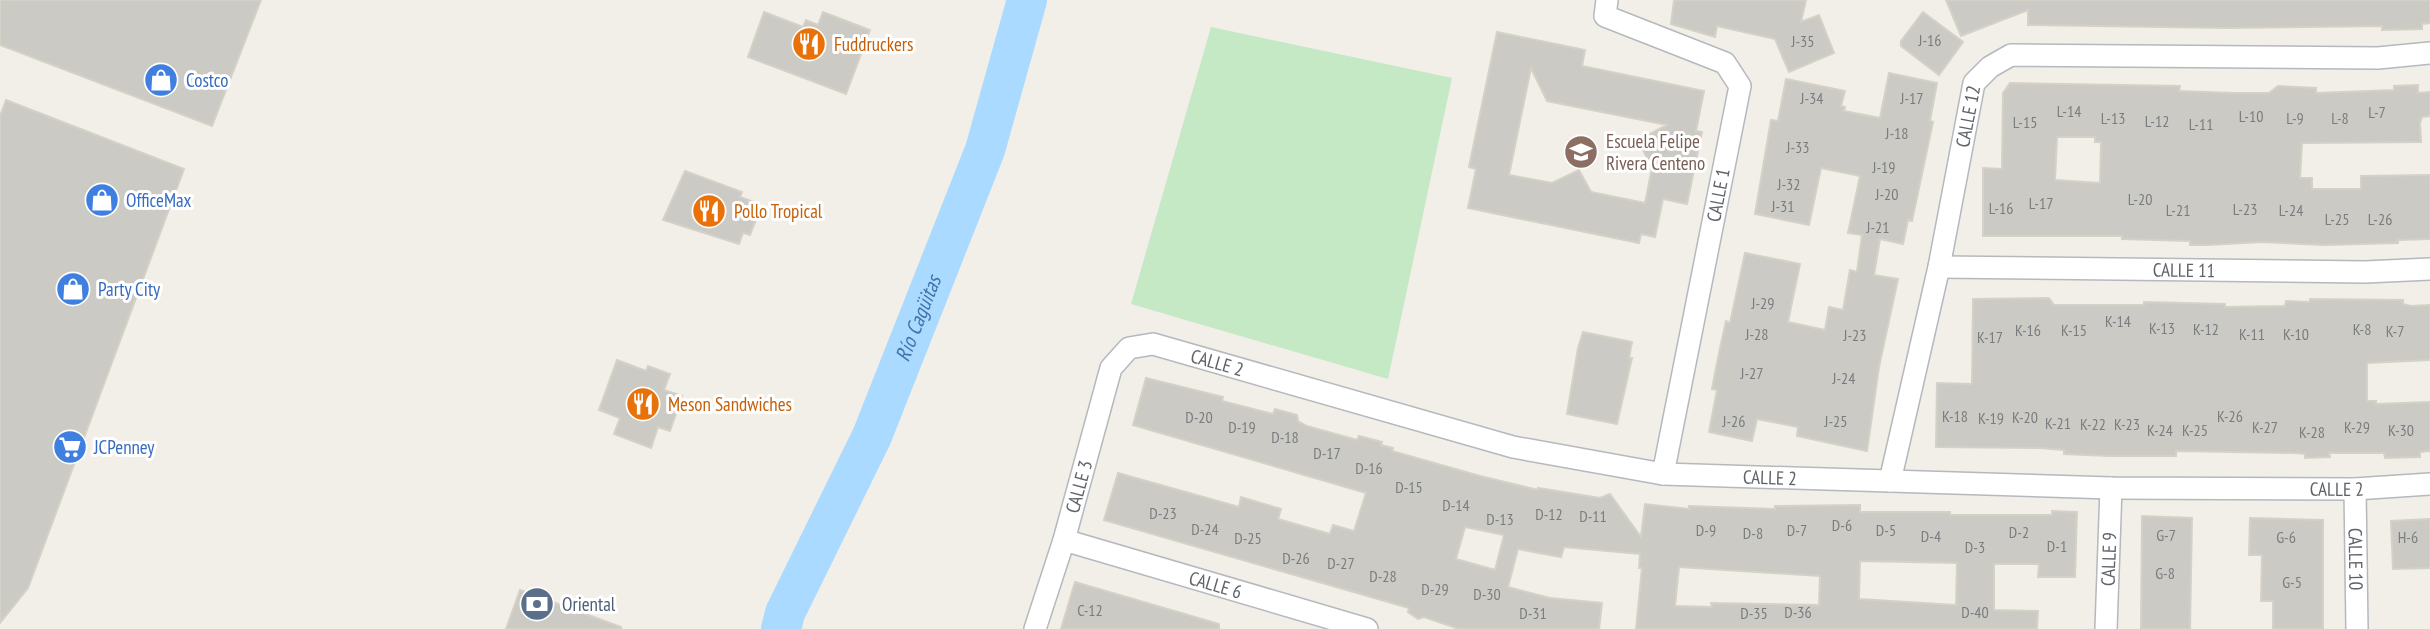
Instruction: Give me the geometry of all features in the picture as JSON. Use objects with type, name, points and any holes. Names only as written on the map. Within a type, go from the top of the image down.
[{"type":"street","name":"CALLE 1","points":[[1607,0],[1605,16],[1725,64],[1740,86],[1663,474]]},
{"type":"street","name":"CALLE 12","points":[[1890,481],[1939,267],[1974,83],[1990,67],[2011,55],[2378,58],[2430,53]]},
{"type":"street","name":"CALLE 11","points":[[1939,267],[2365,272],[2430,269]]},
{"type":"street","name":"CALLE 2","points":[[1129,348],[1153,344],[1513,447],[1663,474],[2111,488],[2355,489],[2430,484]]},
{"type":"street","name":"CALLE 3","points":[[1035,629],[1064,540],[1111,368],[1129,348]]},
{"type":"street","name":"CALLE 9","points":[[2106,629],[2111,488]]},
{"type":"street","name":"CALLE 10","points":[[2355,489],[2357,629]]},
{"type":"street","name":"CALLE 6","points":[[1064,540],[1367,629]]},
{"type":"green space","points":[[1211,27],[1452,78],[1388,379],[1131,304]]},
{"type":"building","name":"Costco","points":[[0,0],[261,0],[212,126],[0,45]]},
{"type":"building","points":[[1674,0],[1806,0],[1801,22],[1819,15],[1834,53],[1789,72],[1775,39],[1717,26],[1715,37],[1671,24]]},
{"type":"building","points":[[1946,0],[2430,0],[2430,23],[2422,24],[2422,29],[2382,30],[2382,26],[2227,28],[2028,25],[2028,10],[1961,36]]},
{"type":"building","name":"Fuddruckers","points":[[764,12],[803,27],[806,20],[818,25],[823,12],[870,30],[846,94],[748,57]]},
{"type":"building","points":[[1923,12],[1963,42],[1939,75],[1901,46],[1901,41]]},
{"type":"building","points":[[1497,32],[1585,50],[1582,66],[1704,91],[1696,131],[1702,132],[1687,204],[1663,199],[1655,237],[1641,234],[1639,243],[1468,208],[1476,169],[1469,167]],"holes":[[[1531,68],[1547,101],[1667,125],[1638,140],[1652,168],[1645,203],[1591,192],[1579,170],[1552,183],[1509,175]]]},
{"type":"building","points":[[1889,73],[1937,83],[1930,121],[1933,122],[1912,221],[1908,220],[1903,244],[1880,239],[1874,275],[1898,279],[1879,367],[1867,451],[1797,436],[1798,427],[1757,419],[1752,441],[1709,432],[1717,390],[1712,389],[1719,353],[1726,321],[1730,323],[1745,253],[1800,264],[1788,322],[1825,330],[1829,307],[1843,310],[1850,270],[1857,272],[1862,235],[1848,233],[1860,176],[1821,168],[1809,225],[1755,214],[1771,120],[1778,121],[1786,79],[1845,91],[1841,106],[1845,107],[1844,111],[1880,118]]},
{"type":"building","points":[[2010,83],[2180,86],[2179,91],[2234,93],[2269,93],[2278,86],[2316,88],[2316,93],[2394,90],[2394,86],[2418,85],[2418,93],[2430,92],[2430,116],[2422,117],[2420,123],[2421,142],[2302,143],[2300,178],[2312,178],[2312,189],[2361,189],[2361,176],[2430,175],[2430,239],[2398,240],[2398,243],[2325,245],[2262,242],[2190,245],[2190,241],[2122,239],[2122,236],[1983,236],[1983,168],[2002,169],[2003,93]],"holes":[[[2057,137],[2095,137],[2095,142],[2101,142],[2100,183],[2055,180]]]},
{"type":"building","points":[[6,100],[184,169],[28,588],[0,623],[0,116]]},
{"type":"building","name":"Pollo Tropical","points":[[685,171],[742,192],[740,197],[754,202],[750,215],[757,217],[750,235],[743,233],[739,244],[663,220]]},
{"type":"building","points":[[2049,298],[2054,305],[2144,305],[2144,302],[2225,304],[2225,307],[2285,306],[2286,301],[2310,302],[2310,299],[2403,300],[2403,304],[2411,306],[2430,305],[2430,360],[2367,363],[2367,401],[2376,401],[2376,404],[2430,402],[2430,451],[2420,452],[2420,457],[2385,458],[2384,453],[2329,453],[2330,457],[2305,458],[2305,454],[2295,453],[2176,451],[2176,456],[2109,456],[2064,454],[2064,450],[2040,448],[1936,447],[1937,383],[1972,384],[1973,299]]},
{"type":"building","points":[[1583,332],[1632,342],[1629,358],[1632,358],[1617,424],[1567,414]]},
{"type":"building","name":"Meson Sandwiches","points":[[617,360],[646,371],[648,366],[670,374],[664,390],[682,396],[670,431],[658,427],[651,448],[614,434],[620,418],[599,410]]},
{"type":"building","points":[[1146,378],[1223,397],[1222,401],[1273,414],[1275,409],[1297,415],[1298,421],[1307,426],[1357,440],[1359,436],[1382,442],[1381,445],[1393,448],[1392,451],[1480,476],[1538,490],[1600,498],[1610,494],[1641,537],[1645,504],[1689,509],[1689,506],[1775,509],[1775,506],[1860,505],[1860,512],[1950,512],[1950,515],[2052,515],[2052,511],[2077,512],[2075,577],[2038,577],[2039,564],[1994,564],[1994,610],[2038,611],[2037,629],[1636,629],[1642,568],[1639,568],[1640,554],[1564,547],[1561,557],[1518,549],[1508,587],[1550,598],[1602,603],[1599,629],[1459,629],[1424,617],[1418,619],[1408,612],[1409,608],[1104,520],[1118,473],[1239,507],[1241,497],[1281,509],[1278,519],[1330,534],[1333,525],[1354,531],[1366,493],[1133,425]],"holes":[[[1465,527],[1504,535],[1495,570],[1456,559]],[[1860,561],[1957,563],[1956,605],[1859,599]],[[1679,567],[1820,576],[1819,605],[1711,603],[1712,607],[1675,606]]]},
{"type":"building","points":[[2142,516],[2192,518],[2190,629],[2141,629]]},
{"type":"building","points":[[2250,518],[2323,520],[2323,629],[2273,629],[2273,601],[2261,601],[2262,555],[2249,555]]},
{"type":"building","points":[[2430,519],[2430,568],[2393,569],[2391,521]]},
{"type":"building","points":[[1075,582],[1219,624],[1219,629],[1061,629]]},
{"type":"building","name":"Oriental","points":[[520,590],[621,627],[621,629],[506,629]]},
{"type":"waterway","name":"Río Cagüitas","points":[[781,629],[785,613],[872,436],[985,150],[1027,0]]},
{"type":"place","name":"Fuddruckers","points":[[809,44]]},
{"type":"place","name":"Costco","points":[[161,80]]},
{"type":"place","name":"Escuela Felipe Rivera Centeno","points":[[1581,152]]},
{"type":"place","name":"OfficeMax","points":[[102,200]]},
{"type":"place","name":"Pollo Tropical","points":[[709,211]]},
{"type":"place","name":"Party City","points":[[73,289]]},
{"type":"place","name":"Meson Sandwiches","points":[[643,404]]},
{"type":"place","name":"JCPenney","points":[[70,447]]},
{"type":"place","name":"Oriental","points":[[537,604]]}]
